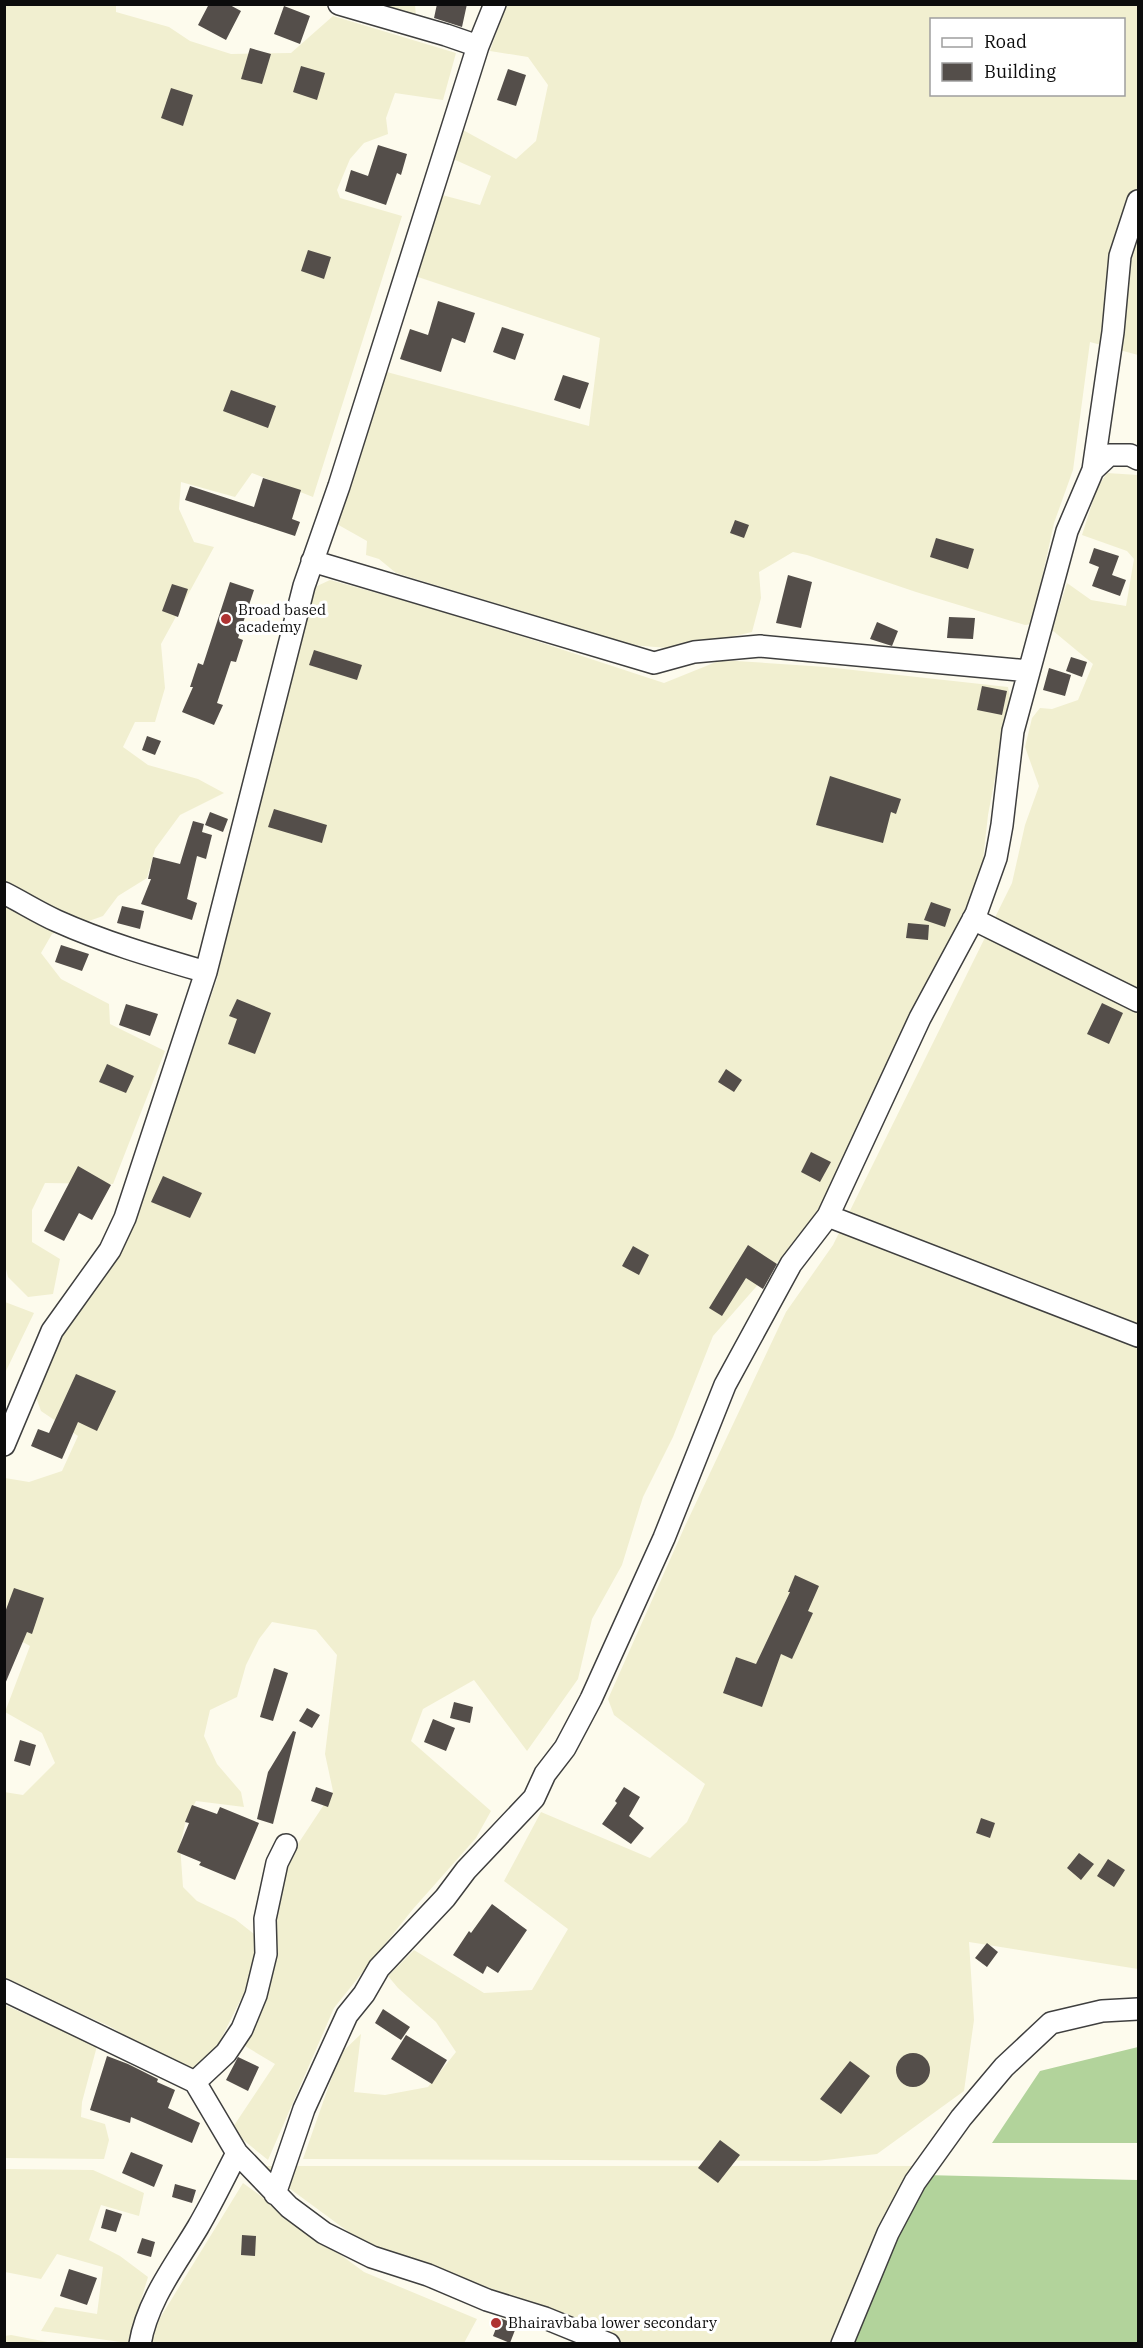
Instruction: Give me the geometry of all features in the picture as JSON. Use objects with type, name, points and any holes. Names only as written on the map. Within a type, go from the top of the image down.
[{"type":"street","points":[[339,4],[478,46]]},
{"type":"street","points":[[4,1444],[52,1331],[110,1250],[120,1231],[206,972],[312,561],[346,464],[478,46],[495,4]]},
{"type":"street","points":[[275,2194],[304,2109],[347,2015],[364,1994],[379,1968],[534,1798],[545,1774],[565,1748],[591,1699],[664,1538],[725,1385],[791,1264],[828,1216],[920,1018],[973,918],[996,858],[1013,731],[1028,671],[1067,531],[1093,470],[1113,332],[1120,256],[1138,201]]},
{"type":"street","points":[[1093,470],[1109,454],[1130,455],[1138,459]]},
{"type":"street","points":[[312,561],[654,663],[694,652],[760,646],[1028,671]]},
{"type":"street","points":[[4,893],[57,921],[109,942],[168,963],[206,972]]},
{"type":"street","points":[[973,918],[1138,1001]]},
{"type":"street","points":[[828,1216],[1138,1336]]},
{"type":"street","points":[[195,2082],[226,2054],[242,2029],[256,1995],[266,1954],[265,1919],[277,1863],[285,1845]]},
{"type":"street","points":[[4,1990],[195,2082],[237,2153],[289,2207],[324,2233],[372,2257],[428,2275],[487,2300],[545,2318],[609,2343]]},
{"type":"street","points":[[842,2343],[888,2233],[915,2182],[961,2118],[1004,2067],[1051,2023],[1102,2011],[1138,2009]]},
{"type":"street","points":[[140,2343],[142,2330],[155,2298],[199,2224],[237,2153]]},
{"type":"shaded area","points":[[4,5],[116,5],[116,12],[169,27],[190,41],[231,54],[291,53],[333,16],[456,53],[443,100],[395,93],[386,118],[388,134],[364,143],[350,159],[337,190],[340,198],[402,216],[313,497],[252,473],[235,497],[181,482],[179,509],[194,542],[214,547],[161,644],[165,688],[155,722],[135,722],[123,747],[148,765],[198,779],[224,793],[180,815],[155,849],[147,878],[118,896],[103,916],[52,934],[41,953],[61,979],[109,1004],[110,1024],[165,1051],[113,1184],[45,1183],[32,1210],[32,1242],[60,1259],[53,1294],[28,1297],[8,1277],[4,1261]]},
{"type":"shaded area","points":[[375,5],[415,5],[416,16]]},
{"type":"shaded area","points":[[506,5],[1138,5],[1138,355],[1090,342],[1073,470],[1054,523],[1032,624],[1025,625],[793,552],[759,572],[761,598],[752,632],[680,649],[631,645],[396,573],[379,559],[366,555],[367,541],[335,523],[383,371],[589,426],[600,338],[412,275],[438,194],[480,205],[491,176],[451,158],[463,130],[516,159],[536,141],[548,85],[528,57],[490,51]]},
{"type":"shaded area","points":[[1107,473],[1138,475],[1138,1969],[969,1942],[974,2020],[964,2091],[877,2154],[817,2161],[303,2159],[340,2054],[361,2034],[354,2092],[385,2095],[428,2087],[456,2052],[436,2022],[388,1976],[414,1950],[484,1993],[532,1990],[568,1929],[504,1881],[541,1812],[650,1858],[687,1822],[705,1784],[614,1715],[608,1699],[685,1526],[786,1312],[833,1245],[1012,883],[1025,825],[1039,786],[1025,747],[1032,718],[1040,708],[1052,709],[1078,700],[1093,664],[1052,630],[1067,583],[1091,600],[1126,606],[1134,559],[1127,551],[1082,535],[1097,488]]},
{"type":"shaded area","points":[[330,580],[460,616],[664,683],[721,660],[826,667],[1008,687],[1010,699],[988,815],[980,887],[852,1152],[805,1231],[713,1336],[673,1437],[643,1497],[622,1565],[592,1619],[578,1679],[527,1751],[474,1680],[423,1709],[411,1741],[491,1811],[476,1838],[413,1909],[334,2008],[268,2160],[231,2130],[275,2064],[245,2046],[263,1997],[275,1906],[288,1859],[333,1791],[325,1754],[337,1655],[316,1630],[272,1622],[259,1639],[246,1665],[237,1697],[210,1710],[204,1736],[217,1764],[241,1792],[244,1807],[196,1801],[186,1820],[180,1845],[183,1887],[197,1901],[235,1919],[254,1934],[254,1973],[215,2051],[189,2073],[109,2026],[5,1980],[4,1792],[23,1795],[55,1763],[42,1733],[5,1712],[30,1646],[5,1632],[4,1483],[5,1478],[29,1482],[62,1471],[78,1436],[41,1411],[33,1389],[72,1314],[127,1241],[217,979],[250,824],[315,587]]},
{"type":"shaded area","points":[[4,1302],[34,1313],[5,1373]]},
{"type":"shaded area","points":[[5,2005],[97,2046],[82,2102],[81,2117],[105,2124],[109,2140],[104,2159],[5,2158]]},
{"type":"shaded area","points":[[259,2166],[932,2166],[844,2344],[620,2343],[515,2297],[365,2244]]},
{"type":"shaded area","points":[[5,2169],[93,2170],[144,2193],[139,2216],[101,2205],[89,2240],[120,2256],[148,2277],[128,2343],[41,2331],[55,2307],[97,2314],[103,2267],[57,2254],[41,2279],[5,2272]]},
{"type":"shaded area","points":[[243,2183],[364,2272],[477,2319],[464,2343],[144,2344]]},
{"type":"shaded area","points":[[11,2335],[53,2343],[5,2343],[5,2336]]},
{"type":"green space","points":[[1138,2047],[1138,2143],[992,2143],[1040,2071]]},
{"type":"green space","points":[[924,2175],[1138,2180],[1138,2343],[843,2344]]},
{"type":"building","points":[[209,4],[228,4],[241,11],[226,40],[198,25]]},
{"type":"building","points":[[437,4],[467,4],[462,27],[434,18]]},
{"type":"building","points":[[284,6],[310,16],[300,44],[274,34]]},
{"type":"building","points":[[250,48],[271,54],[262,84],[241,79]]},
{"type":"building","points":[[301,66],[325,73],[317,100],[293,92]]},
{"type":"building","points":[[508,69],[526,75],[516,106],[497,100]]},
{"type":"building","points":[[171,88],[193,95],[183,126],[161,118]]},
{"type":"building","points":[[378,145],[407,154],[401,175],[397,173],[386,205],[345,191],[351,170],[368,176]]},
{"type":"building","points":[[308,250],[331,257],[324,279],[301,271]]},
{"type":"building","points":[[438,301],[475,313],[465,343],[452,338],[441,372],[400,359],[410,329],[428,335]]},
{"type":"building","points":[[502,327],[524,334],[515,360],[493,352]]},
{"type":"building","points":[[563,375],[589,383],[580,409],[554,400]]},
{"type":"building","points":[[231,390],[276,406],[268,428],[223,411]]},
{"type":"building","points":[[263,478],[301,490],[292,519],[300,522],[295,536],[185,500],[190,486],[254,507]]},
{"type":"building","points":[[735,520],[749,525],[744,538],[730,533]]},
{"type":"building","points":[[936,538],[974,549],[968,569],[930,557]]},
{"type":"building","points":[[1094,548],[1119,556],[1112,575],[1126,580],[1120,596],[1092,586],[1099,567],[1089,563]]},
{"type":"building","points":[[788,575],[812,582],[801,628],[776,623]]},
{"type":"building","points":[[230,582],[254,590],[238,638],[243,640],[236,662],[231,661],[217,703],[223,705],[214,725],[182,712],[193,687],[190,687],[198,663],[203,665]]},
{"type":"building","points":[[172,584],[188,589],[178,617],[162,611]]},
{"type":"building","points":[[949,617],[975,618],[973,639],[947,638]]},
{"type":"building","points":[[877,622],[898,631],[892,646],[870,639]]},
{"type":"building","points":[[314,650],[362,665],[357,680],[309,665]]},
{"type":"building","points":[[1071,657],[1087,662],[1082,677],[1066,671]]},
{"type":"building","points":[[1049,668],[1071,675],[1065,696],[1043,690]]},
{"type":"building","points":[[982,686],[1007,691],[1002,715],[977,710]]},
{"type":"building","points":[[147,736],[161,741],[155,755],[142,750]]},
{"type":"building","points":[[830,776],[901,799],[896,814],[891,812],[883,843],[816,825]]},
{"type":"building","points":[[274,809],[327,825],[322,843],[268,827]]},
{"type":"building","points":[[210,812],[228,819],[223,832],[205,825]]},
{"type":"building","points":[[193,821],[204,824],[202,832],[212,835],[206,859],[197,856],[187,899],[197,903],[192,920],[141,904],[151,879],[148,879],[153,857],[180,864]]},
{"type":"building","points":[[931,902],[951,909],[945,927],[924,920]]},
{"type":"building","points":[[122,906],[144,911],[140,929],[117,923]]},
{"type":"building","points":[[908,923],[929,925],[928,940],[906,938]]},
{"type":"building","points":[[61,945],[89,954],[82,971],[55,962]]},
{"type":"building","points":[[237,999],[271,1013],[255,1054],[228,1044],[237,1019],[229,1016]]},
{"type":"building","points":[[1102,1003],[1123,1013],[1109,1044],[1087,1034]]},
{"type":"building","points":[[126,1004],[158,1014],[150,1036],[119,1025]]},
{"type":"building","points":[[107,1064],[134,1076],[126,1093],[99,1082]]},
{"type":"building","points":[[726,1069],[742,1080],[734,1092],[718,1082]]},
{"type":"building","points":[[811,1152],[831,1162],[820,1182],[801,1172]]},
{"type":"building","points":[[78,1166],[111,1185],[92,1220],[79,1213],[64,1241],[44,1231]]},
{"type":"building","points":[[163,1176],[202,1193],[190,1218],[151,1202]]},
{"type":"building","points":[[748,1245],[777,1264],[763,1289],[746,1278],[722,1316],[709,1308]]},
{"type":"building","points":[[633,1246],[649,1255],[639,1275],[622,1266]]},
{"type":"building","points":[[76,1374],[116,1391],[97,1431],[78,1422],[62,1459],[31,1446],[38,1429],[49,1433]]},
{"type":"building","points":[[795,1575],[819,1586],[808,1611],[813,1613],[792,1659],[781,1654],[762,1707],[723,1693],[736,1657],[756,1664],[790,1592],[788,1592]]},
{"type":"building","points":[[14,1588],[44,1598],[32,1634],[27,1632],[5,1684],[4,1615]]},
{"type":"building","points":[[274,1668],[288,1673],[273,1721],[260,1717]]},
{"type":"building","points":[[454,1702],[473,1707],[470,1723],[450,1718]]},
{"type":"building","points":[[307,1708],[320,1715],[312,1728],[299,1721]]},
{"type":"building","points":[[433,1719],[455,1728],[446,1751],[424,1742]]},
{"type":"building","points":[[293,1731],[296,1732],[273,1824],[257,1819],[268,1772]]},
{"type":"building","points":[[20,1740],[36,1745],[30,1766],[14,1761]]},
{"type":"building","points":[[316,1787],[333,1793],[328,1807],[311,1801]]},
{"type":"building","points":[[624,1787],[640,1797],[629,1816],[644,1828],[631,1844],[602,1824],[617,1803],[615,1801]]},
{"type":"building","points":[[192,1805],[217,1814],[220,1807],[259,1823],[235,1880],[199,1865],[201,1862],[177,1852],[189,1823],[185,1822]]},
{"type":"building","points":[[981,1818],[995,1823],[990,1838],[976,1833]]},
{"type":"building","points":[[1079,1853],[1094,1864],[1081,1880],[1067,1868]]},
{"type":"building","points":[[1108,1859],[1125,1870],[1114,1887],[1097,1876]]},
{"type":"building","points":[[492,1904],[527,1930],[498,1973],[487,1966],[483,1974],[453,1955],[469,1931],[471,1933]]},
{"type":"building","points":[[987,1943],[998,1952],[987,1967],[975,1958]]},
{"type":"building","points":[[383,2009],[410,2027],[401,2040],[375,2023]]},
{"type":"building","points":[[406,2035],[447,2060],[432,2084],[391,2059]]},
{"type":"building","points":[[913,2053],[925,2058],[930,2070],[925,2082],[913,2087],[901,2082],[896,2070],[901,2058]]},
{"type":"building","points":[[107,2056],[158,2079],[157,2082],[175,2090],[168,2108],[200,2123],[192,2143],[131,2117],[130,2123],[90,2110]]},
{"type":"building","points":[[238,2057],[259,2067],[248,2091],[226,2080]]},
{"type":"building","points":[[850,2061],[870,2076],[841,2114],[820,2099]]},
{"type":"building","points":[[720,2140],[740,2155],[718,2183],[698,2168]]},
{"type":"building","points":[[131,2152],[163,2165],[154,2187],[122,2173]]},
{"type":"building","points":[[175,2184],[196,2190],[192,2203],[172,2197]]},
{"type":"building","points":[[106,2209],[122,2214],[116,2232],[101,2228]]},
{"type":"building","points":[[242,2235],[256,2236],[255,2256],[241,2255]]},
{"type":"building","points":[[142,2238],[155,2242],[151,2257],[137,2253]]},
{"type":"building","points":[[69,2269],[97,2278],[87,2305],[60,2296]]},
{"type":"building","points":[[500,2318],[517,2325],[510,2343],[493,2336]]},
{"type":"place","name":"Broad based academy","points":[[226,619]]},
{"type":"place","name":"Bhairavbaba lower secondary","points":[[496,2323]]}]
